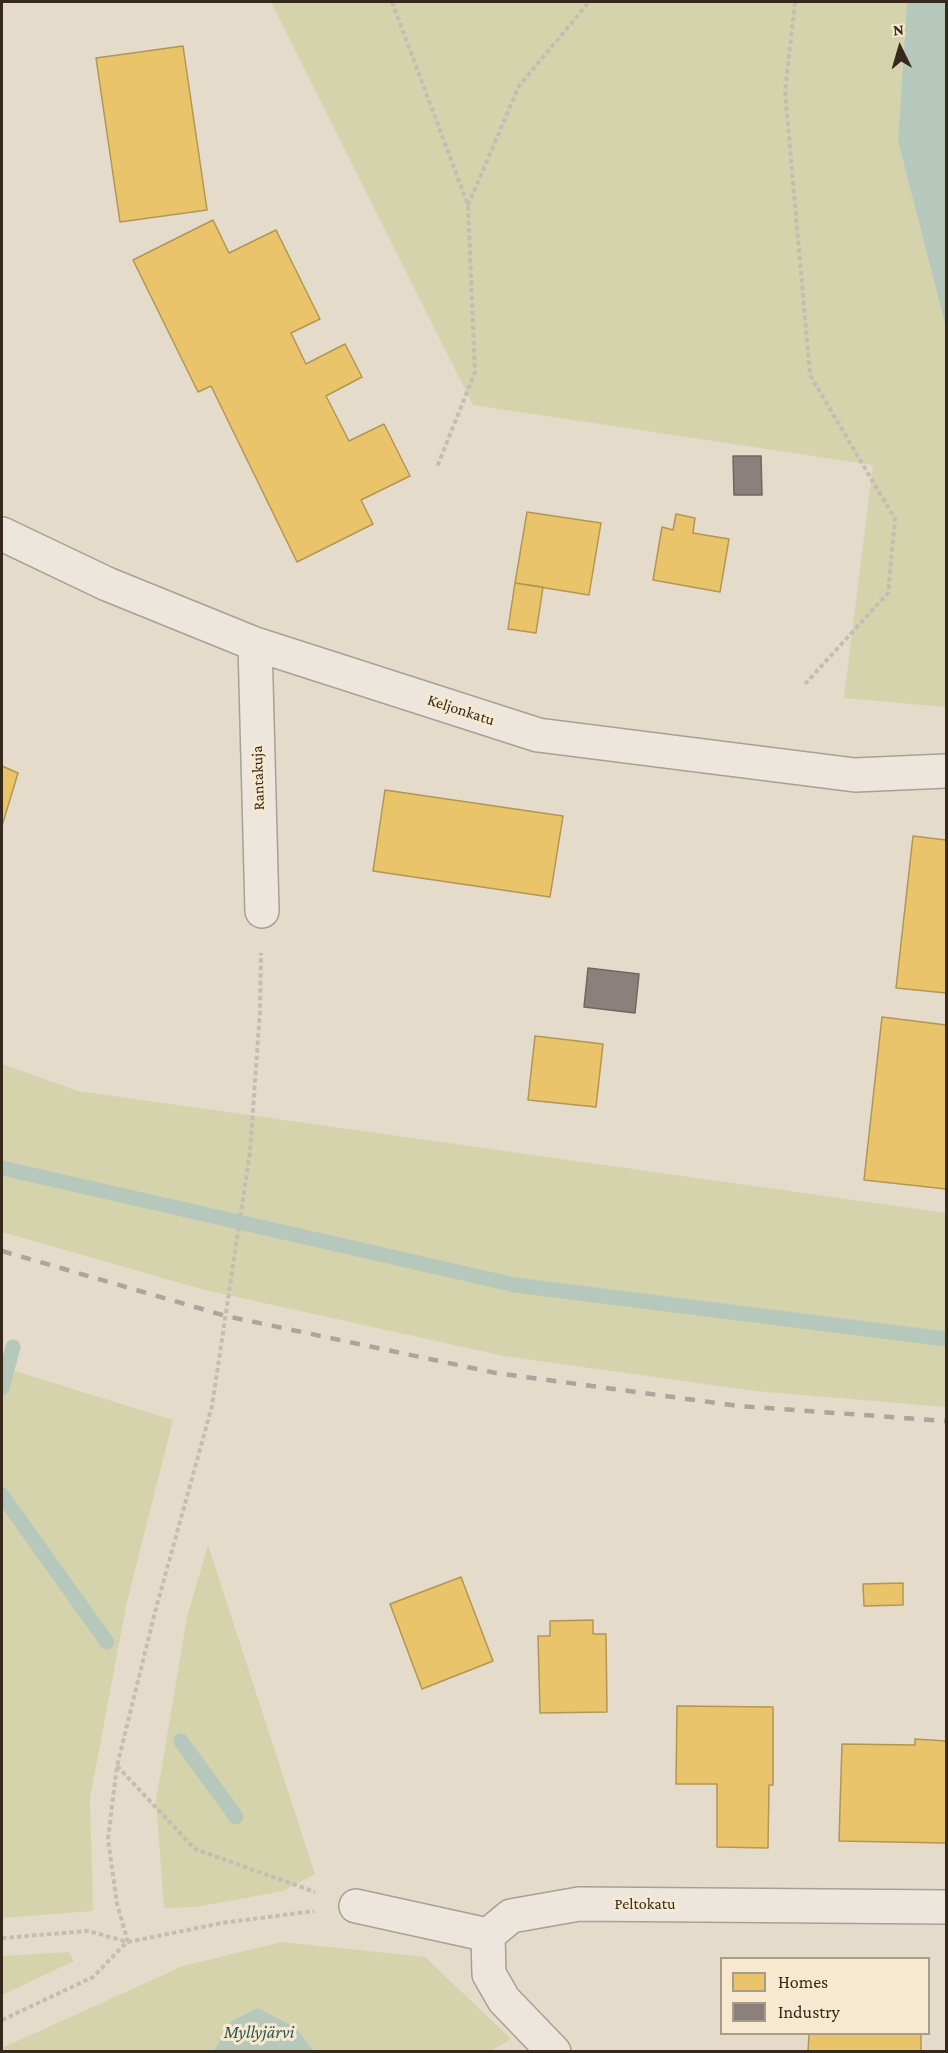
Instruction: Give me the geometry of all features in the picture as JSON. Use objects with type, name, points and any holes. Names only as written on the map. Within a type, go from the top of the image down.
[{"type":"street","name":"Keljonkatu","points":[[2,534],[107,584],[255,644],[538,735],[855,775],[946,771]]},
{"type":"street","name":"Rantakuja","points":[[255,644],[262,911]]},
{"type":"street","name":"Peltokatu","points":[[488,1935],[512,1916],[579,1904],[946,1907]]},
{"type":"street","points":[[356,1906],[488,1935],[489,1974],[504,2000],[554,2052]]},
{"type":"path","points":[[392,2],[468,205],[475,372],[437,466]]},
{"type":"path","points":[[468,205],[519,86],[589,2]]},
{"type":"path","points":[[795,2],[785,91],[810,375],[895,519],[888,593],[805,684]]},
{"type":"path","points":[[128,1942],[117,1904],[108,1839],[117,1766],[155,1612],[212,1406],[234,1246],[250,1152],[260,1011],[262,911]]},
{"type":"path","points":[[117,1766],[195,1849],[356,1906]]},
{"type":"path","points":[[2,1938],[88,1931],[128,1942],[222,1923],[356,1906]]},
{"type":"path","points":[[2,2020],[93,1977],[128,1942]]},
{"type":"shaded area","points":[[271,2],[907,2],[898,141],[946,328],[946,707],[844,698],[873,465],[473,405]]},
{"type":"shaded area","points":[[2,1064],[78,1091],[946,1213],[946,1407],[755,1391],[504,1356],[201,1289],[2,1232]]},
{"type":"shaded area","points":[[2,1367],[173,1420],[126,1606],[90,1798],[93,1911],[2,1918]]},
{"type":"shaded area","points":[[208,1545],[315,1874],[283,1891],[196,1907],[164,1908],[156,1801],[187,1617]]},
{"type":"shaded area","points":[[282,1942],[425,1957],[511,2039],[491,2051],[314,2051],[296,2028],[231,2021],[214,2051],[2,2052],[2,2048],[183,1966]]},
{"type":"shaded area","points":[[69,1952],[74,1961],[2,1995],[2,1956]]},
{"type":"water","points":[[907,2],[946,2],[946,328],[898,141]]},
{"type":"water","name":"Myllyjärvi","points":[[258,2008],[296,2028],[314,2051],[214,2051],[231,2021]]},
{"type":"building: Homes","points":[[183,46],[207,210],[120,222],[96,58]]},
{"type":"building: Homes","points":[[213,220],[229,253],[276,230],[320,319],[291,333],[306,364],[345,344],[362,377],[326,396],[349,441],[384,424],[410,476],[361,500],[373,524],[297,562],[211,386],[198,392],[133,260]]},
{"type":"building: Homes","points":[[527,512],[601,523],[589,595],[515,583]]},
{"type":"building: Homes","points":[[676,514],[695,518],[693,533],[729,539],[720,592],[653,580],[662,527],[673,530]]},
{"type":"building: Homes","points":[[515,583],[543,587],[536,633],[508,629]]},
{"type":"building: Homes","points":[[2,766],[18,773],[2,826]]},
{"type":"building: Homes","points":[[385,790],[563,816],[550,897],[373,871]]},
{"type":"building: Homes","points":[[913,836],[946,840],[946,993],[896,988]]},
{"type":"building: Homes","points":[[882,1017],[946,1025],[946,1189],[864,1180]]},
{"type":"building: Homes","points":[[535,1036],[603,1044],[596,1107],[528,1100]]},
{"type":"building: Homes","points":[[461,1577],[493,1661],[422,1689],[390,1604]]},
{"type":"building: Homes","points":[[903,1583],[903,1605],[864,1606],[863,1584]]},
{"type":"building: Homes","points":[[593,1620],[593,1634],[606,1634],[607,1712],[540,1713],[538,1636],[550,1636],[550,1621]]},
{"type":"building: Homes","points":[[677,1706],[773,1707],[773,1785],[769,1785],[768,1848],[717,1847],[717,1784],[676,1784]]},
{"type":"building: Homes","points":[[915,1739],[946,1741],[946,1843],[839,1841],[842,1744],[915,1745]]},
{"type":"building: Homes","points":[[809,2035],[921,2035],[921,2052],[808,2052]]},
{"type":"building: Industry","points":[[733,456],[761,456],[762,495],[734,495]]},
{"type":"building: Industry","points":[[588,968],[639,974],[635,1013],[584,1007]]},
{"type":"waterway","points":[[2,1168],[515,1285],[946,1339]]},
{"type":"waterway","points":[[2,1388],[13,1347]]},
{"type":"waterway","points":[[2,1495],[107,1642]]},
{"type":"waterway","points":[[181,1741],[236,1817]]},
{"type":"railway","points":[[2,1251],[226,1316],[496,1373],[739,1406],[946,1421]]}]
